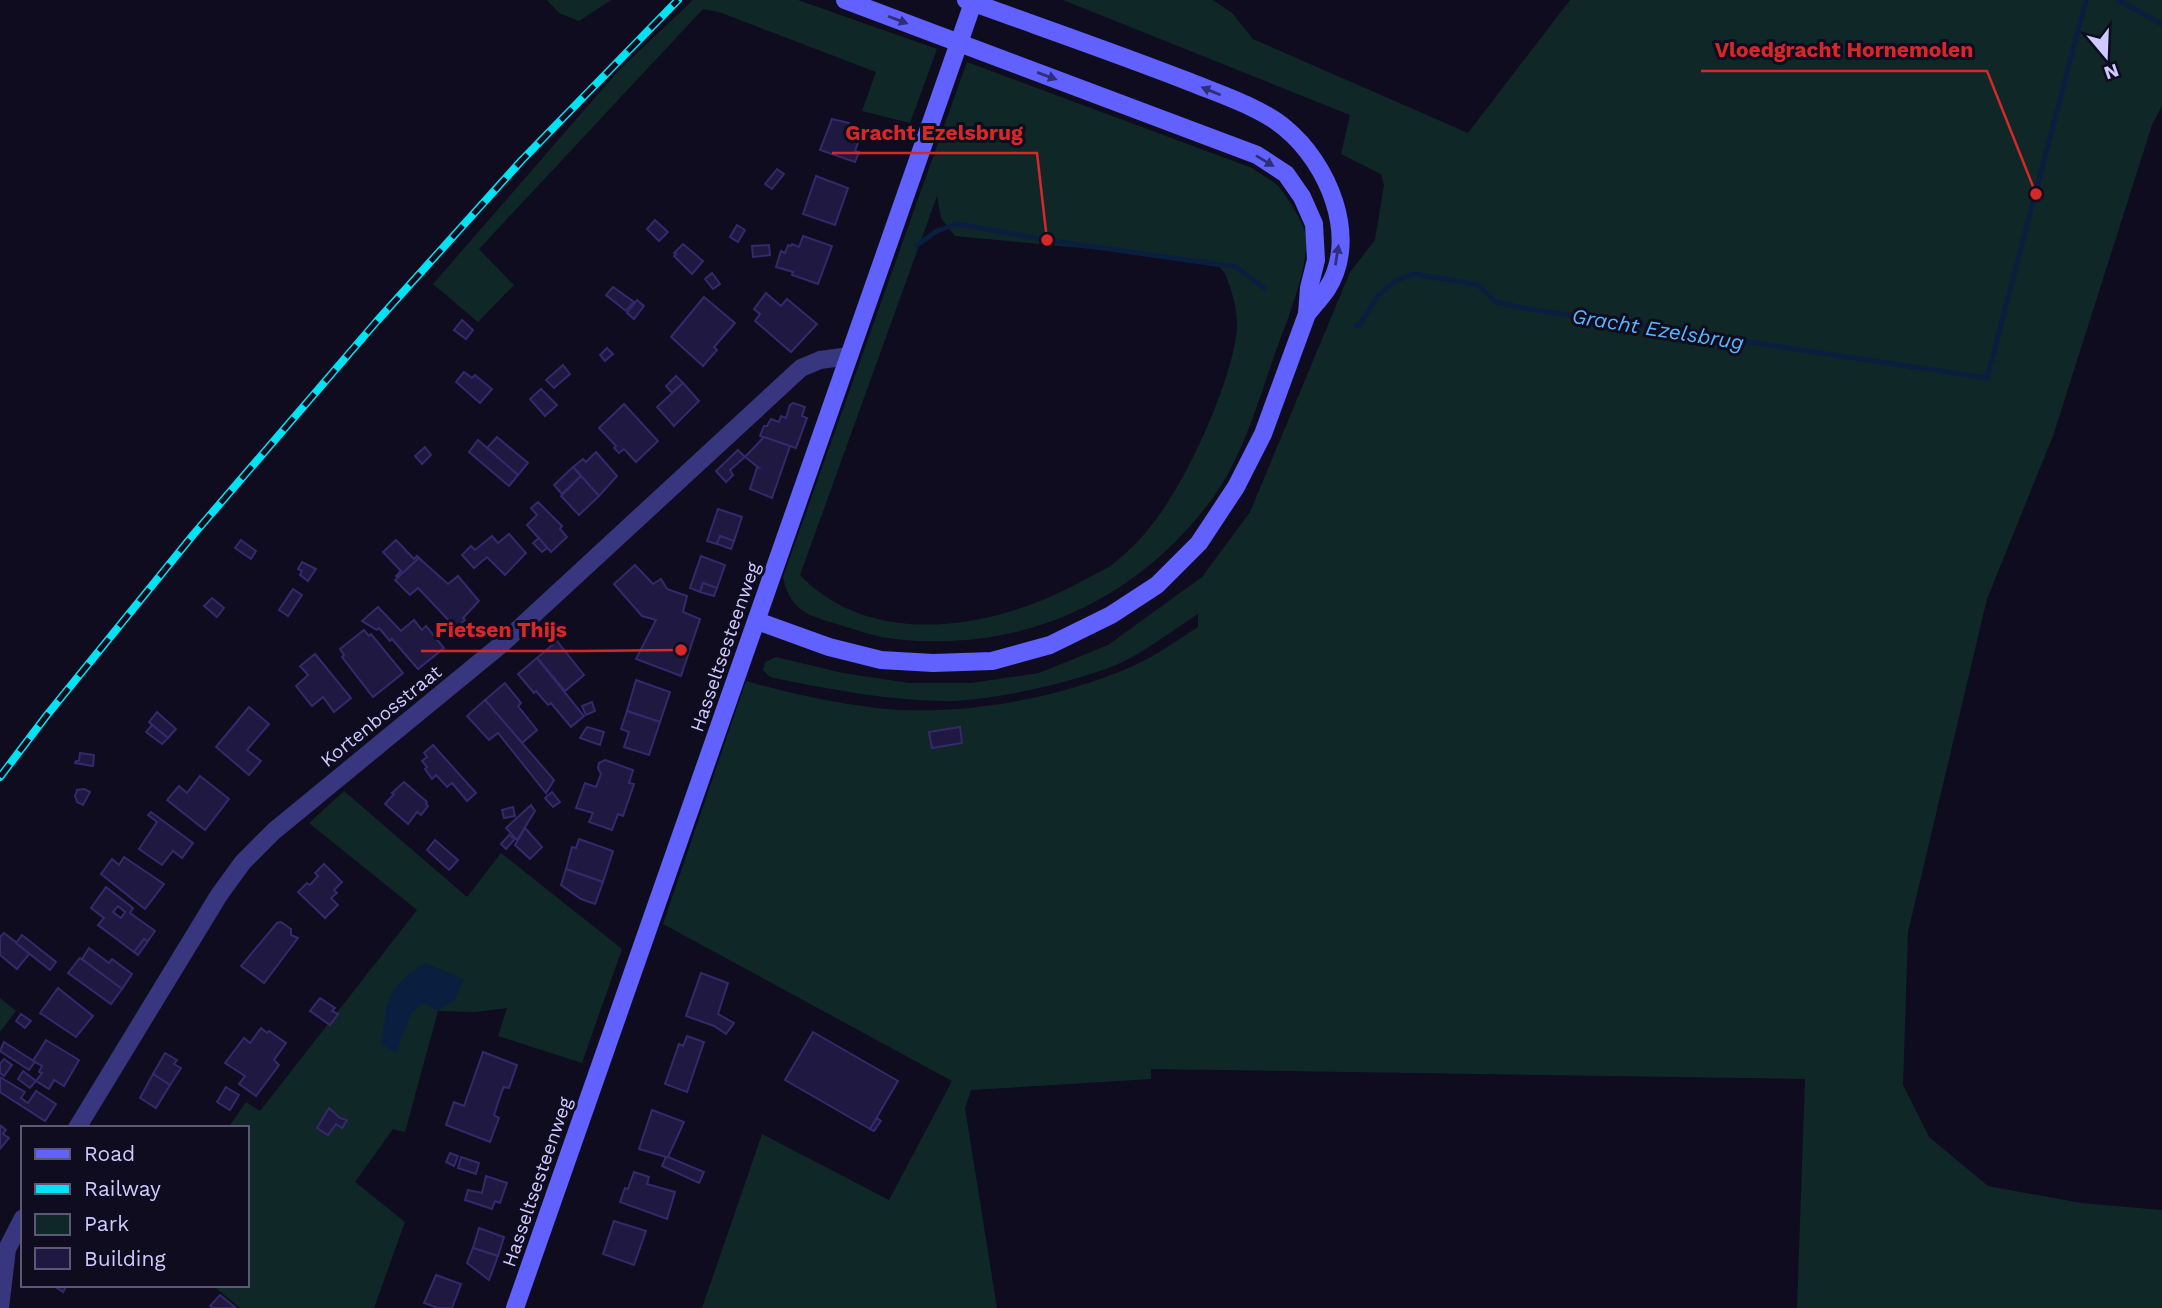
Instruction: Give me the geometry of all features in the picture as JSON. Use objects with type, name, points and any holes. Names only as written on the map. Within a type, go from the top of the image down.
[{"type":"main road","points":[[757,621],[829,647],[881,660],[933,663],[992,661],[1050,645],[1111,615],[1157,585],[1199,543],[1236,487],[1263,434],[1307,314],[1309,288],[1316,260],[1314,224],[1302,197],[1286,174],[1257,155],[845,0]]},
{"type":"main road","points":[[965,0],[1164,72],[1237,101],[1284,126],[1304,146],[1328,182],[1339,222],[1339,257],[1328,288],[1307,314]]},
{"type":"main road","name":"Hasseltsesteenweg","points":[[515,1308],[974,0]]},
{"type":"street","name":"Kortenbosstraat","points":[[78,1126],[219,895],[243,862],[302,806],[393,735],[503,643],[801,368],[820,360],[849,356]]},
{"type":"street","points":[[2,1307],[7,1249],[21,1222]]},
{"type":"green space","points":[[547,0],[611,0],[579,21],[559,13]]},
{"type":"green space","points":[[693,0],[798,0],[937,49],[910,123],[862,111],[876,72],[719,12],[703,9],[479,249],[514,285],[478,322],[433,284],[619,70]]},
{"type":"green space","points":[[1063,0],[1213,0],[1232,13],[1253,39],[1468,133],[1570,0],[2162,0],[2162,106],[2152,125],[2053,436],[1987,599],[1908,932],[1903,1085],[1929,1137],[1988,1186],[2081,1203],[2162,1210],[2162,1308],[1797,1308],[1805,1079],[1151,1069],[1151,1079],[971,1090],[965,1108],[997,1308],[702,1308],[762,1134],[889,1200],[952,1081],[663,924],[746,681],[811,697],[877,708],[941,710],[975,707],[1041,696],[1104,678],[1150,658],[1198,627],[1198,614],[1116,665],[1031,690],[985,698],[944,701],[900,699],[770,677],[763,670],[765,662],[776,657],[843,673],[909,683],[971,683],[1039,673],[1108,645],[1202,577],[1250,512],[1350,272],[1375,240],[1384,185],[1381,174],[1341,154],[1350,115]]},
{"type":"green space","points":[[967,62],[1252,168],[1278,186],[1305,232],[1306,245],[1301,278],[1290,313],[1247,434],[1230,470],[1209,503],[1157,559],[1096,601],[1062,617],[1027,629],[952,641],[902,640],[829,622],[800,608],[787,591],[783,577]],"holes":[[[937,196],[941,218],[955,236],[1207,260],[1221,268],[1226,275],[1235,308],[1237,329],[1227,376],[1206,430],[1167,504],[1124,555],[1086,579],[1016,610],[939,624],[901,623],[864,615],[830,600],[800,575]]]},
{"type":"green space","points":[[344,791],[467,897],[501,853],[622,949],[582,1063],[498,1036],[507,1008],[475,1012],[438,1011],[405,1132],[393,1129],[355,1182],[405,1222],[374,1308],[240,1308],[214,1287],[248,1287],[248,1126],[229,1126],[246,1102],[260,1111],[417,910],[309,823]]},
{"type":"green space","points":[[0,998],[16,1011],[0,1032]]},
{"type":"water","points":[[425,963],[464,979],[455,999],[438,1011],[424,1003],[412,1012],[396,1053],[381,1044],[387,1005],[402,980]]},
{"type":"building","points":[[832,119],[849,123],[849,127],[862,132],[855,151],[859,152],[855,162],[820,150]]},
{"type":"building","points":[[777,169],[784,174],[772,189],[765,184]]},
{"type":"building","points":[[816,176],[848,188],[835,225],[803,214]]},
{"type":"building","points":[[655,220],[668,232],[659,241],[647,229]]},
{"type":"building","points":[[737,225],[745,230],[738,242],[730,237]]},
{"type":"building","points":[[803,236],[832,246],[818,284],[776,267],[781,251],[785,253],[788,245],[792,244],[799,247]]},
{"type":"building","points":[[683,244],[703,261],[692,274],[674,256]]},
{"type":"building","points":[[769,245],[770,255],[753,257],[752,246]]},
{"type":"building","points":[[712,273],[720,284],[713,289],[705,279]]},
{"type":"building","points":[[613,287],[634,302],[626,311],[606,295]]},
{"type":"building","points":[[766,293],[781,306],[787,299],[817,324],[791,352],[755,321],[760,314],[754,309]]},
{"type":"building","points":[[704,297],[735,323],[714,347],[717,350],[703,366],[671,337]]},
{"type":"building","points":[[637,300],[644,306],[634,319],[627,313]]},
{"type":"building","points":[[462,320],[473,330],[466,339],[454,330]]},
{"type":"building","points":[[607,348],[613,354],[605,361],[600,355]]},
{"type":"building","points":[[563,365],[570,374],[554,388],[546,380]]},
{"type":"building","points":[[464,372],[472,378],[475,375],[492,389],[480,403],[456,382]]},
{"type":"building","points":[[676,376],[683,383],[672,393],[666,386]]},
{"type":"building","points":[[683,383],[699,401],[674,426],[657,407]]},
{"type":"building","points":[[541,389],[557,405],[545,416],[530,399]]},
{"type":"building","points":[[793,403],[805,407],[802,416],[807,418],[796,448],[760,436],[771,419],[779,422],[781,416],[786,418]]},
{"type":"building","points":[[624,404],[658,441],[636,462],[624,449],[619,453],[599,428]]},
{"type":"building","points":[[497,437],[528,463],[518,475],[487,448]]},
{"type":"building","points":[[764,437],[790,446],[772,498],[750,489],[759,468],[745,457]]},
{"type":"building","points":[[478,440],[518,475],[509,486],[469,452]]},
{"type":"building","points":[[425,447],[431,455],[422,464],[415,456]]},
{"type":"building","points":[[738,450],[745,457],[730,470],[733,475],[726,482],[716,471]]},
{"type":"building","points":[[596,452],[617,476],[599,496],[573,467],[583,459],[586,462]]},
{"type":"building","points":[[573,467],[581,476],[562,494],[554,485]]},
{"type":"building","points":[[581,476],[599,496],[579,515],[561,496]]},
{"type":"building","points":[[538,502],[562,526],[560,529],[567,537],[551,552],[527,525],[537,515],[531,508]]},
{"type":"building","points":[[718,509],[742,517],[734,541],[720,536],[717,544],[707,541]]},
{"type":"building","points":[[509,534],[526,553],[505,575],[487,557],[474,568],[462,555],[471,546],[475,550],[492,536],[498,543]]},
{"type":"building","points":[[720,536],[734,541],[731,549],[717,544]]},
{"type":"building","points":[[539,538],[547,548],[542,552],[533,543]]},
{"type":"building","points":[[241,540],[256,551],[251,559],[235,548]]},
{"type":"building","points":[[396,540],[414,559],[417,556],[419,558],[398,577],[396,576],[401,571],[383,552]]},
{"type":"building","points":[[701,556],[725,565],[717,588],[703,583],[700,592],[690,588]]},
{"type":"building","points":[[419,558],[448,584],[458,576],[479,601],[456,628],[418,588],[410,595],[395,580]]},
{"type":"building","points":[[302,562],[316,569],[308,581],[300,575],[302,571],[298,569]]},
{"type":"building","points":[[635,565],[653,584],[661,579],[667,589],[687,596],[683,612],[700,619],[681,676],[636,659],[656,620],[642,616],[614,584]]},
{"type":"building","points":[[703,583],[717,588],[714,596],[700,592]]},
{"type":"building","points":[[293,589],[302,595],[288,616],[279,610]]},
{"type":"building","points":[[212,598],[224,608],[217,617],[204,606]]},
{"type":"building","points":[[378,607],[401,631],[414,620],[422,630],[426,626],[444,648],[418,669],[392,639],[390,641],[379,628],[377,630],[362,621]]},
{"type":"building","points":[[364,630],[369,636],[371,634],[403,673],[373,697],[342,657],[344,655],[340,649]]},
{"type":"building","points":[[557,641],[584,675],[565,691],[537,658]]},
{"type":"building","points":[[315,654],[351,698],[334,712],[323,697],[312,706],[296,686],[308,675],[300,666]]},
{"type":"building","points":[[537,658],[584,716],[571,727],[551,703],[548,705],[536,691],[534,693],[518,674]]},
{"type":"building","points":[[636,680],[670,692],[660,722],[627,711]]},
{"type":"building","points":[[505,683],[521,703],[518,706],[537,730],[522,743],[485,700]]},
{"type":"building","points":[[485,700],[554,780],[546,793],[498,733],[489,740],[467,716]]},
{"type":"building","points":[[592,702],[595,711],[586,715],[582,706]]},
{"type":"building","points":[[249,707],[269,724],[247,750],[261,761],[249,775],[216,747]]},
{"type":"building","points":[[627,711],[660,722],[649,755],[624,747],[629,732],[621,729]]},
{"type":"building","points":[[157,712],[176,729],[168,738],[149,722]]},
{"type":"building","points":[[152,725],[168,738],[162,744],[146,732]]},
{"type":"building","points":[[587,727],[604,732],[600,745],[580,738]]},
{"type":"building","points":[[960,727],[962,743],[932,748],[929,732]]},
{"type":"building","points":[[433,745],[476,793],[467,801],[452,783],[447,787],[436,775],[432,779],[425,769],[427,767],[422,761],[427,757],[424,753]]},
{"type":"building","points":[[80,753],[94,755],[93,766],[75,763],[79,761]]},
{"type":"building","points":[[605,760],[633,770],[629,783],[634,784],[623,816],[618,814],[612,830],[589,822],[593,813],[576,808],[585,783],[596,787],[601,774],[599,763]]},
{"type":"building","points":[[200,776],[229,799],[205,830],[167,800],[179,786],[187,793]]},
{"type":"building","points":[[404,782],[427,802],[428,806],[421,815],[417,812],[408,824],[385,804]]},
{"type":"building","points":[[77,790],[90,792],[83,805],[77,802],[75,796]]},
{"type":"building","points":[[552,792],[560,802],[553,807],[545,798]]},
{"type":"building","points":[[531,805],[535,811],[517,840],[506,828]]},
{"type":"building","points":[[513,807],[515,816],[504,818],[502,810]]},
{"type":"building","points":[[151,812],[193,843],[182,858],[173,851],[162,865],[139,849],[157,822],[148,815]]},
{"type":"building","points":[[525,828],[542,847],[530,859],[515,845]]},
{"type":"building","points":[[509,835],[515,839],[506,849],[501,844]]},
{"type":"building","points":[[579,839],[613,851],[603,882],[566,869],[572,847],[576,848]]},
{"type":"building","points":[[435,840],[458,860],[449,870],[427,850]]},
{"type":"building","points":[[124,857],[164,884],[145,909],[101,874],[112,859],[119,865]]},
{"type":"building","points":[[324,864],[342,882],[334,890],[337,893],[331,898],[338,905],[325,918],[298,892],[307,883],[310,885],[318,876],[315,873]]},
{"type":"building","points":[[566,869],[603,882],[595,904],[581,899],[561,885]]},
{"type":"building","points":[[106,887],[133,908],[130,913],[155,931],[148,941],[144,939],[134,952],[98,925],[104,918],[91,908]],"holes":[[[118,906],[125,912],[121,918],[113,912]]]},
{"type":"building","points":[[281,922],[291,929],[291,935],[298,938],[264,983],[241,966],[277,923]]},
{"type":"building","points":[[4,933],[30,953],[17,969],[0,955],[0,937]]},
{"type":"building","points":[[22,935],[56,962],[50,970],[16,943]]},
{"type":"building","points":[[144,939],[148,941],[138,955],[134,952]]},
{"type":"building","points":[[89,948],[109,963],[112,959],[132,974],[122,989],[82,959]]},
{"type":"building","points":[[80,958],[122,989],[111,1004],[68,973]]},
{"type":"building","points":[[701,973],[728,983],[718,1014],[734,1023],[726,1034],[714,1026],[686,1016]]},
{"type":"building","points":[[58,988],[93,1016],[76,1037],[40,1013]]},
{"type":"building","points":[[320,998],[335,1008],[332,1011],[338,1014],[330,1025],[310,1011]]},
{"type":"building","points":[[21,1014],[31,1021],[25,1028],[16,1021]]},
{"type":"building","points":[[261,1028],[286,1043],[274,1060],[279,1065],[256,1096],[239,1084],[245,1076],[225,1063],[244,1038],[250,1043]]},
{"type":"building","points":[[813,1032],[898,1081],[870,1129],[785,1080]]},
{"type":"building","points":[[687,1036],[704,1042],[687,1092],[665,1084],[679,1044],[683,1046]]},
{"type":"building","points":[[46,1040],[79,1060],[64,1086],[54,1080],[49,1089],[36,1081],[42,1073],[39,1072],[42,1066],[33,1061]]},
{"type":"building","points":[[4,1042],[35,1062],[29,1070],[0,1051]]},
{"type":"building","points":[[483,1052],[517,1065],[509,1088],[504,1087],[502,1091],[494,1115],[499,1118],[490,1142],[446,1125],[454,1102],[464,1106]]},
{"type":"building","points":[[165,1053],[177,1060],[174,1064],[181,1068],[170,1085],[153,1074]]},
{"type":"building","points":[[4,1059],[12,1065],[4,1076],[0,1073],[0,1064]]},
{"type":"building","points":[[23,1071],[36,1081],[30,1088],[18,1079]]},
{"type":"building","points":[[153,1074],[170,1085],[156,1108],[140,1098]]},
{"type":"building","points":[[0,1077],[25,1092],[21,1098],[28,1103],[36,1091],[56,1104],[45,1121],[0,1092]]},
{"type":"building","points":[[226,1087],[239,1095],[230,1110],[217,1102]]},
{"type":"building","points":[[329,1108],[340,1118],[347,1120],[342,1128],[336,1124],[328,1135],[317,1128]]},
{"type":"building","points":[[652,1110],[684,1122],[668,1157],[704,1172],[699,1183],[662,1166],[666,1157],[639,1149]]},
{"type":"building","points":[[877,1118],[881,1121],[874,1131],[870,1129]]},
{"type":"building","points":[[0,1125],[6,1130],[3,1134],[9,1138],[0,1149]]},
{"type":"building","points":[[450,1153],[458,1156],[454,1166],[446,1162]]},
{"type":"building","points":[[461,1157],[479,1163],[476,1174],[458,1168]]},
{"type":"building","points":[[634,1172],[649,1177],[647,1184],[675,1192],[667,1219],[620,1202]]},
{"type":"building","points":[[486,1176],[507,1183],[500,1203],[495,1201],[492,1209],[465,1200],[468,1190],[482,1193]]},
{"type":"building","points":[[614,1221],[646,1231],[634,1265],[603,1254]]},
{"type":"building","points":[[479,1228],[504,1237],[498,1256],[473,1248]]},
{"type":"building","points":[[473,1248],[498,1256],[489,1280],[467,1263]]},
{"type":"building","points":[[436,1275],[461,1284],[452,1308],[438,1308],[424,1303]]},
{"type":"building","points":[[220,1295],[236,1308],[210,1306]]},
{"type":"waterway","name":"Gracht Ezelsbrug","points":[[1356,325],[1359,326],[1378,296],[1396,280],[1415,274],[1478,285],[1496,302],[1523,308],[1987,378],[2086,0]]},
{"type":"waterway","points":[[2118,0],[2162,24]]},
{"type":"waterway","name":"Gracht Ezelsbrug","points":[[917,245],[937,231],[957,224],[1047,240],[1236,267],[1264,288]]},
{"type":"railway","points":[[0,777],[193,535],[377,321],[522,160],[678,0]]},
{"type":"place","name":"Vloedgracht Hornemolen","points":[[2036,194]]},
{"type":"place","name":"Gracht Ezelsbrug","points":[[1047,240]]},
{"type":"place","name":"Fietsen Thijs","points":[[681,650]]}]
